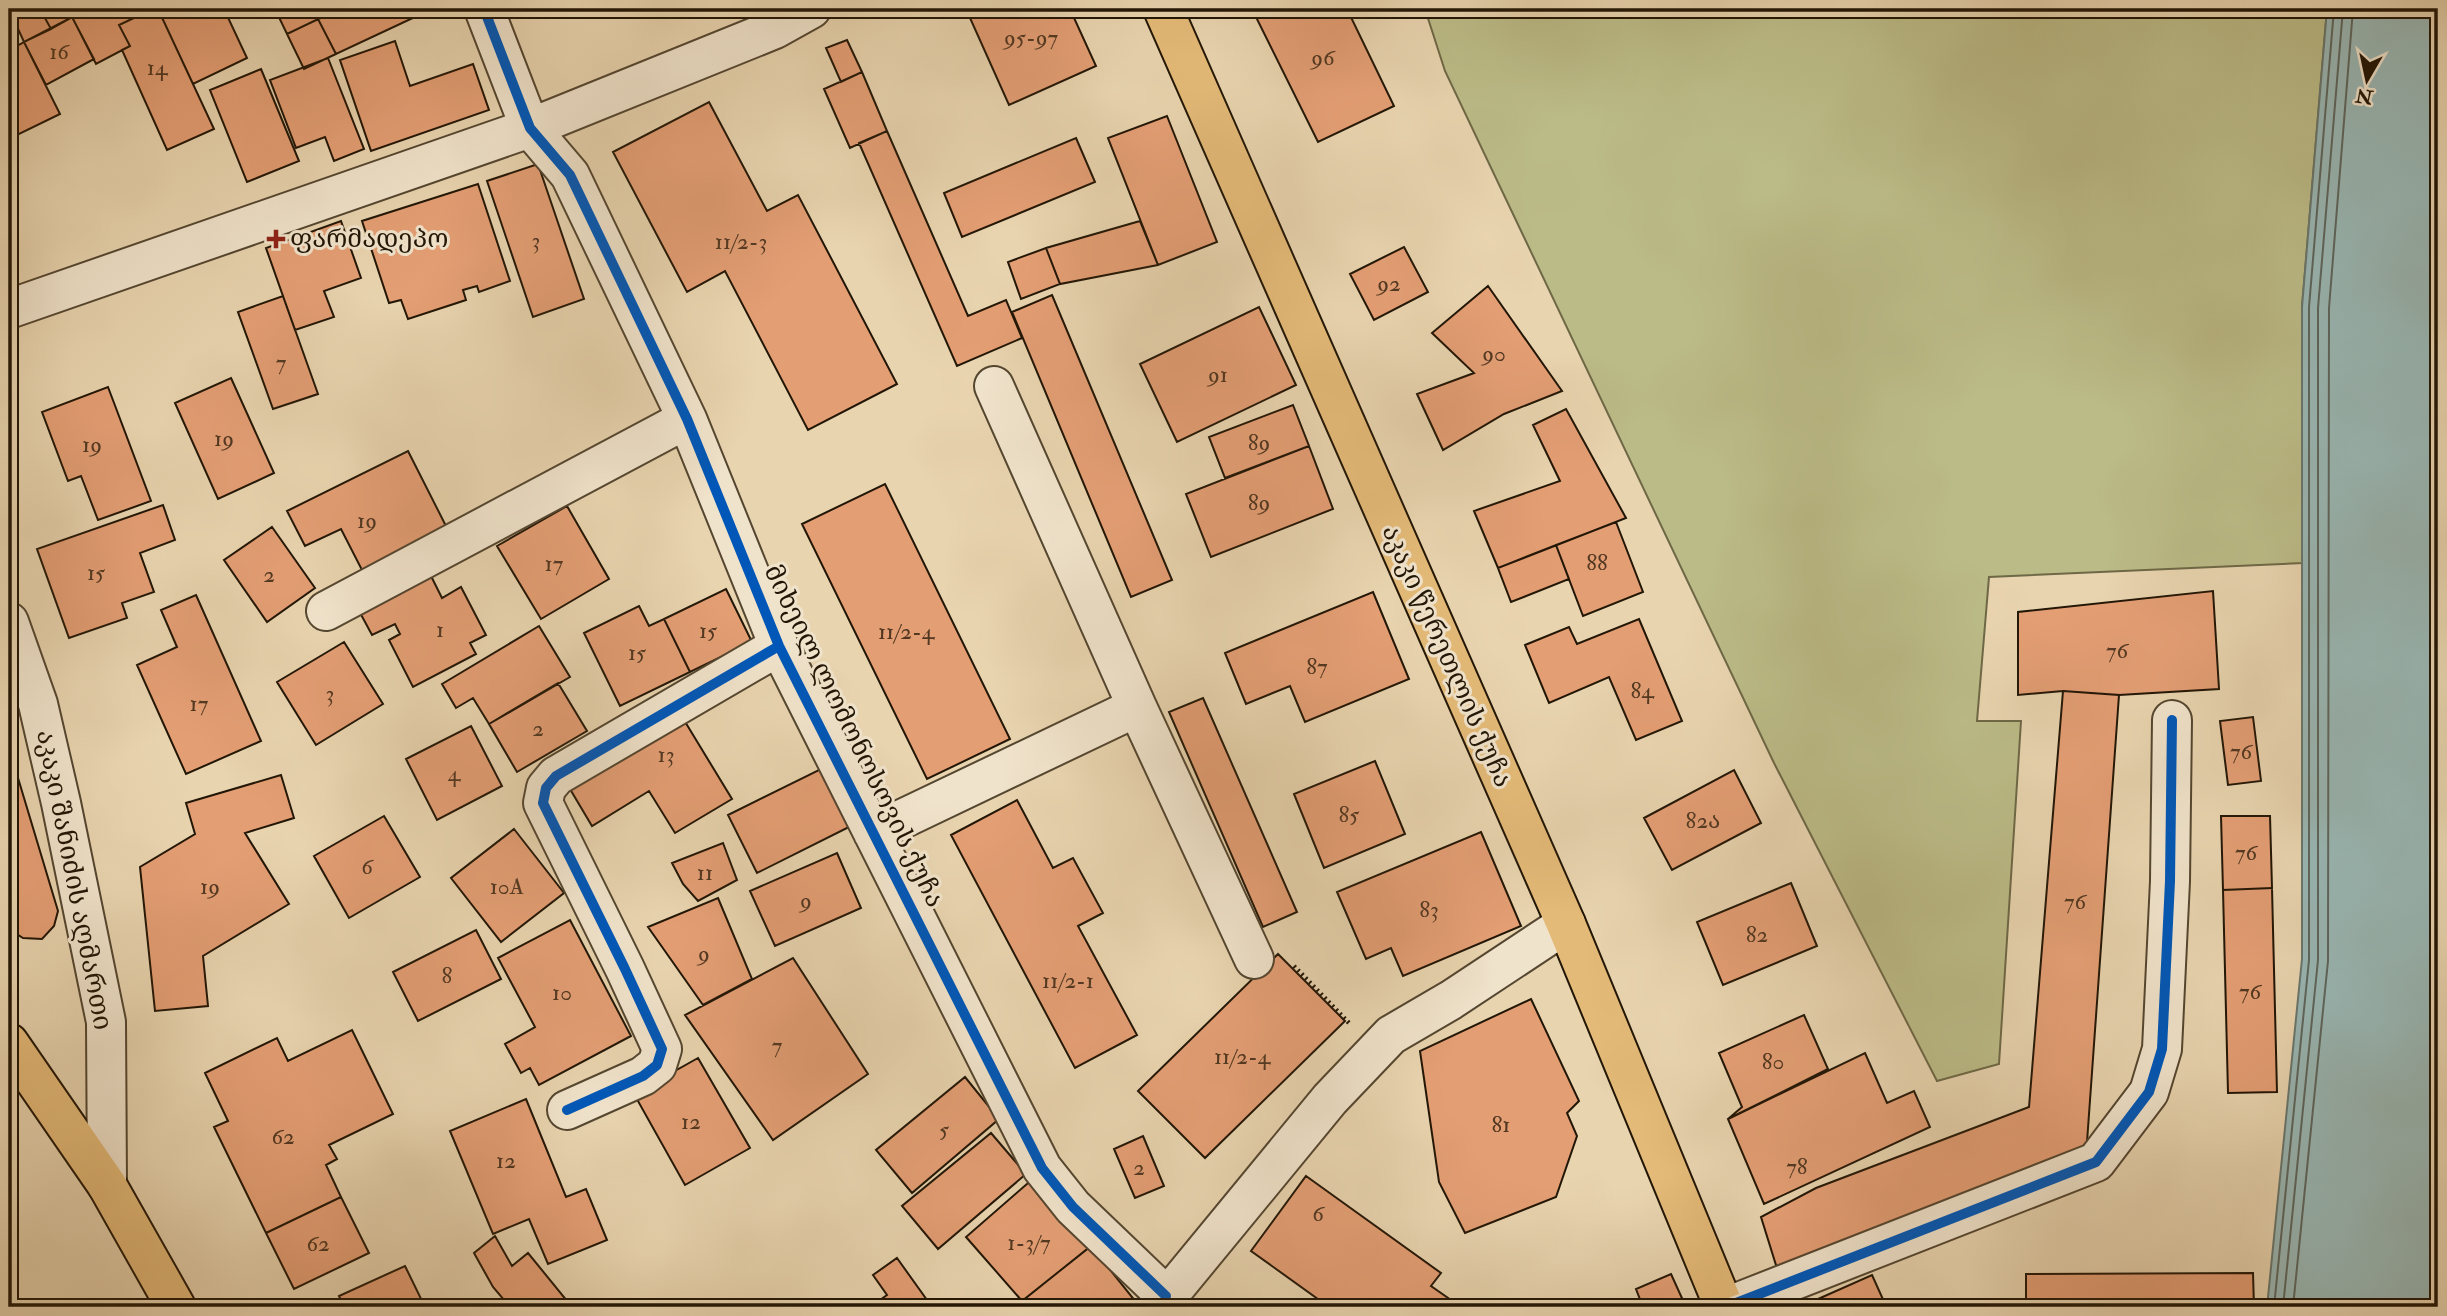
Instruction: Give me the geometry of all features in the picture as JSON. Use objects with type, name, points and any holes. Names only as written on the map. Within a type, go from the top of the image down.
[{"type":"main road","name":"აკაკი წერეთლის ქუჩა","points":[[1163,9],[1566,924],[1725,1307]]},
{"type":"main road","points":[[9,1043],[107,1185],[176,1307]]},
{"type":"street","name":"მიხეილ ლომონოსოვის ქუჩა","points":[[484,9],[530,128],[570,176],[687,419],[779,646],[1042,1168],[1073,1207],[1163,1302]]},
{"type":"street","points":[[9,309],[530,128],[775,29],[811,9]]},
{"type":"street","points":[[993,386],[1137,707],[1254,958]]},
{"type":"street","points":[[326,611],[687,419]]},
{"type":"street","name":"აკაკი შანიძის აღმართი","points":[[9,622],[38,704],[106,1022],[107,1185]]},
{"type":"street","points":[[567,1110],[643,1076],[657,1065],[662,1049],[543,803],[547,788],[556,776],[779,646]]},
{"type":"street","points":[[873,833],[1137,707]]},
{"type":"street","points":[[1725,1307],[2096,1162],[2115,1138],[2149,1092],[2162,1049],[2170,881],[2172,720]]},
{"type":"street","points":[[1163,1302],[1330,1099],[1391,1035],[1451,1000],[1566,924]]},
{"type":"path","points":[[1254,958],[1273,944],[1354,1028]]},
{"type":"green space","points":[[1425,9],[2327,9],[2302,307],[2302,563],[1989,577],[1977,721],[2021,721],[1999,1064],[1937,1081],[1774,763],[1445,71]]},
{"type":"water","points":[[2327,9],[2438,9],[2438,1307],[2267,1307],[2302,959],[2302,307]]},
{"type":"building","points":[[9,9],[40,9],[51,29],[24,42]]},
{"type":"building","points":[[40,9],[87,9],[51,29]]},
{"type":"building","points":[[87,9],[153,9],[119,25],[130,46],[96,64],[72,17]]},
{"type":"building","points":[[158,9],[214,129],[167,150],[122,50],[130,46],[119,25]]},
{"type":"building","points":[[158,9],[224,9],[247,58],[193,84]]},
{"type":"building","points":[[275,9],[324,9],[327,15],[287,34]]},
{"type":"building","points":[[341,9],[432,9],[336,54],[318,19]]},
{"type":"building","points":[[966,9],[1070,9],[1096,66],[1009,105]]},
{"type":"building","points":[[1252,9],[1347,9],[1394,106],[1318,142]]},
{"type":"building","points":[[72,17],[94,59],[46,85],[24,42]]},
{"type":"building","points":[[318,19],[336,54],[304,69],[287,34]]},
{"type":"building","points":[[847,40],[862,72],[841,82],[826,48]]},
{"type":"building","points":[[395,41],[410,86],[473,64],[489,110],[371,151],[340,60]]},
{"type":"building","points":[[24,42],[60,114],[15,136],[9,124],[9,50]]},
{"type":"building","points":[[328,58],[364,149],[334,161],[325,137],[296,148],[270,80]]},
{"type":"building","points":[[261,69],[299,161],[247,182],[210,90]]},
{"type":"building","points":[[862,72],[887,131],[850,148],[824,89]]},
{"type":"building","points":[[709,102],[767,211],[798,195],[897,384],[808,430],[725,271],[687,292],[613,152]]},
{"type":"building","points":[[1167,116],[1217,242],[1158,265],[1108,138]]},
{"type":"building","points":[[887,131],[968,316],[1006,300],[1022,338],[957,366],[859,143]]},
{"type":"building","points":[[1076,138],[1095,182],[962,237],[944,193]]},
{"type":"building","points":[[538,164],[584,299],[533,317],[487,181]]},
{"type":"building","points":[[478,184],[510,281],[479,292],[477,286],[463,290],[466,300],[408,319],[401,300],[389,303],[362,221]]},
{"type":"building","points":[[341,221],[361,278],[324,291],[334,317],[295,330],[266,248]]},
{"type":"building","points":[[1140,221],[1158,265],[1060,284],[1046,248]]},
{"type":"building","points":[[1404,247],[1428,292],[1374,320],[1350,274]]},
{"type":"building","points":[[1046,248],[1060,284],[1021,299],[1008,262]]},
{"type":"building","points":[[1488,286],[1562,391],[1504,414],[1443,450],[1417,394],[1474,373],[1432,333]]},
{"type":"building","points":[[1052,295],[1172,580],[1131,597],[1012,312]]},
{"type":"building","points":[[283,296],[318,394],[273,409],[238,312]]},
{"type":"building","points":[[1259,307],[1296,385],[1177,442],[1140,364]]},
{"type":"building","points":[[231,378],[274,473],[218,499],[175,403]]},
{"type":"building","points":[[108,387],[151,501],[98,520],[81,476],[68,481],[42,412]]},
{"type":"building","points":[[1293,405],[1309,446],[1225,478],[1209,437]]},
{"type":"building","points":[[1566,409],[1626,518],[1498,568],[1474,511],[1560,481],[1533,425]]},
{"type":"building","points":[[1309,446],[1333,509],[1211,557],[1186,494]]},
{"type":"building","points":[[408,451],[448,530],[363,572],[341,529],[305,546],[287,511]]},
{"type":"building","points":[[885,484],[1010,739],[927,779],[802,524]]},
{"type":"building","points":[[163,505],[175,540],[140,553],[154,592],[122,603],[127,618],[69,638],[37,549]]},
{"type":"building","points":[[567,506],[609,579],[541,619],[497,546]]},
{"type":"building","points":[[1616,522],[1643,592],[1583,616],[1556,545]]},
{"type":"building","points":[[272,527],[315,588],[267,622],[224,560]]},
{"type":"building","points":[[1556,545],[1569,579],[1511,602],[1498,568]]},
{"type":"building","points":[[429,572],[442,598],[461,587],[486,635],[470,643],[476,654],[413,687],[389,640],[400,634],[395,624],[372,635],[358,609]]},
{"type":"building","points":[[726,589],[752,642],[690,672],[664,619]]},
{"type":"building","points":[[2213,591],[2219,689],[2119,695],[2063,691],[2018,695],[2018,612]]},
{"type":"building","points":[[1373,592],[1409,679],[1305,722],[1290,686],[1246,704],[1225,653]]},
{"type":"building","points":[[196,595],[261,741],[186,774],[137,665],[177,647],[161,610]]},
{"type":"building","points":[[639,606],[649,626],[664,619],[690,672],[620,706],[584,633]]},
{"type":"building","points":[[1639,619],[1682,721],[1636,740],[1609,677],[1549,703],[1525,645],[1569,627],[1577,644]]},
{"type":"building","points":[[539,626],[570,677],[489,724],[473,698],[456,708],[442,684]]},
{"type":"building","points":[[344,642],[383,704],[316,745],[277,682]]},
{"type":"building","points":[[558,683],[587,731],[517,772],[489,724]]},
{"type":"building","points":[[2063,691],[2119,695],[2086,1156],[1780,1278],[1761,1217],[1816,1188],[2029,1107]]},
{"type":"building","points":[[1203,698],[1297,912],[1263,927],[1169,712]]},
{"type":"building","points":[[2253,717],[2261,781],[2228,785],[2220,721]]},
{"type":"building","points":[[684,720],[732,799],[675,833],[649,791],[592,826],[570,789]]},
{"type":"building","points":[[471,726],[502,786],[437,820],[406,759]]},
{"type":"building","points":[[9,748],[58,911],[54,926],[42,939],[23,938],[9,929]]},
{"type":"building","points":[[1375,761],[1405,834],[1324,868],[1294,794]]},
{"type":"building","points":[[825,767],[853,825],[757,873],[728,815]]},
{"type":"building","points":[[1734,770],[1761,823],[1672,870],[1644,818]]},
{"type":"building","points":[[281,775],[294,818],[245,833],[289,904],[203,956],[208,1006],[155,1011],[140,867],[195,834],[186,803]]},
{"type":"building","points":[[1017,800],[1053,868],[1073,858],[1103,913],[1078,926],[1137,1035],[1075,1068],[951,835]]},
{"type":"building","points":[[384,816],[420,877],[349,918],[314,856]]},
{"type":"building","points":[[2221,816],[2270,816],[2272,888],[2223,890]]},
{"type":"building","points":[[514,829],[564,893],[501,942],[451,878]]},
{"type":"building","points":[[1481,832],[1521,926],[1403,976],[1391,948],[1366,959],[1337,892]]},
{"type":"building","points":[[723,843],[737,880],[698,901],[683,884],[672,863]]},
{"type":"building","points":[[837,853],[861,908],[775,946],[750,891]]},
{"type":"building","points":[[1791,883],[1817,946],[1723,985],[1697,922]]},
{"type":"building","points":[[2272,888],[2277,1092],[2228,1093],[2223,890]]},
{"type":"building","points":[[718,898],[752,979],[703,1005],[648,927]]},
{"type":"building","points":[[570,920],[631,1036],[539,1085],[530,1068],[521,1073],[505,1044],[535,1027],[498,958]]},
{"type":"building","points":[[476,930],[501,979],[418,1021],[393,972]]},
{"type":"building","points":[[1278,954],[1345,1021],[1205,1158],[1138,1091]]},
{"type":"building","points":[[793,958],[868,1074],[773,1140],[685,1015]]},
{"type":"building","points":[[1531,999],[1579,1101],[1567,1113],[1577,1136],[1556,1197],[1465,1233],[1439,1182],[1420,1051]]},
{"type":"building","points":[[1804,1015],[1828,1069],[1728,1119],[1742,1107],[1719,1053]]},
{"type":"building","points":[[352,1030],[393,1114],[329,1145],[337,1159],[326,1165],[341,1197],[266,1233],[214,1127],[228,1121],[205,1073],[277,1038],[288,1061]]},
{"type":"building","points":[[1865,1053],[1887,1103],[1914,1091],[1930,1127],[1764,1204],[1728,1119]]},
{"type":"building","points":[[698,1058],[750,1148],[685,1185],[634,1094]]},
{"type":"building","points":[[965,1077],[999,1119],[912,1193],[876,1150]]},
{"type":"building","points":[[526,1099],[566,1197],[586,1189],[607,1240],[548,1264],[529,1219],[493,1234],[450,1131]]},
{"type":"building","points":[[991,1133],[1026,1174],[938,1249],[902,1206]]},
{"type":"building","points":[[1143,1136],[1164,1186],[1135,1198],[1114,1149]]},
{"type":"building","points":[[1306,1176],[1441,1273],[1431,1286],[1461,1307],[1388,1307],[1378,1300],[1373,1307],[1329,1307],[1251,1251]]},
{"type":"building","points":[[1035,1177],[1091,1246],[1022,1301],[966,1237]]},
{"type":"building","points":[[341,1197],[369,1253],[294,1289],[266,1233]]},
{"type":"building","points":[[495,1236],[512,1266],[528,1253],[572,1307],[510,1307],[493,1287],[474,1253]]},
{"type":"building","points":[[1091,1246],[1140,1307],[1014,1307],[1022,1301]]},
{"type":"building","points":[[897,1258],[927,1300],[918,1307],[870,1307],[887,1295],[873,1275]]},
{"type":"building","points":[[405,1266],[425,1307],[344,1307],[339,1296]]},
{"type":"building","points":[[2253,1273],[2254,1307],[2026,1307],[2026,1274]]},
{"type":"building","points":[[1671,1274],[1686,1307],[1643,1307],[1636,1289]]},
{"type":"building","points":[[1872,1275],[1886,1306],[1800,1307]]},
{"type":"cycle path","points":[[484,9],[530,128],[570,175],[687,419],[779,646],[1042,1168],[1073,1207],[1166,1296]]},
{"type":"cycle path","points":[[567,1110],[643,1076],[657,1065],[662,1049],[543,803],[546,788],[556,776],[779,646]]},
{"type":"cycle path","points":[[1726,1307],[2096,1162],[2149,1092],[2162,1049],[2170,881],[2172,720]]},
{"type":"place","name":"ფარმადეპო","points":[[276,239]]}]
